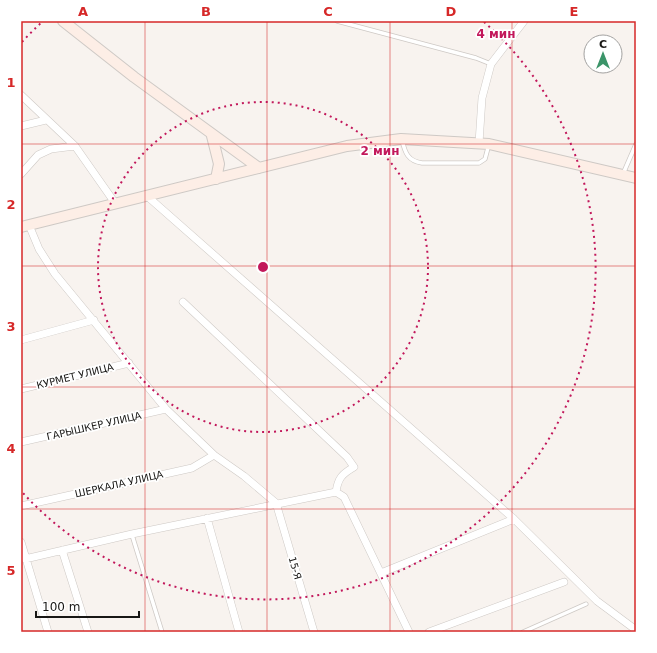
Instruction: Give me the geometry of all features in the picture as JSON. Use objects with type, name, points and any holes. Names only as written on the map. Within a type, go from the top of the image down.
[{"type":"main road","points":[[63,21],[212,136],[259,168]]},
{"type":"main road","points":[[212,136],[219,164],[216,179]]},
{"type":"main road","points":[[25,226],[347,146],[401,139],[484,144],[636,178]]},
{"type":"street","points":[[484,144],[482,98],[491,64],[524,21]]},
{"type":"street","points":[[21,96],[75,146],[115,203]]},
{"type":"street","points":[[21,126],[46,120]]},
{"type":"street","points":[[21,174],[38,155],[51,150],[75,146]]},
{"type":"street","points":[[147,196],[514,518],[597,601],[636,630]]},
{"type":"street","points":[[25,226],[55,274],[166,409],[214,455],[244,476],[276,503]]},
{"type":"street","points":[[183,302],[347,457],[354,467],[342,474],[338,480],[336,492]]},
{"type":"street","points":[[21,340],[94,320]]},
{"type":"street","name":"КУРМЕТ УЛИЦА","points":[[21,389],[129,363]]},
{"type":"street","name":"ГАРЫШКЕР УЛИЦА","points":[[21,442],[166,409]]},
{"type":"street","name":"ШЕРКАЛА УЛИЦА","points":[[21,506],[192,468],[214,455]]},
{"type":"street","points":[[25,559],[132,534],[276,503],[336,492],[344,497],[409,632]]},
{"type":"street","name":"15-Я","points":[[276,503],[314,632]]},
{"type":"street","points":[[208,518],[239,632]]},
{"type":"street","points":[[380,573],[514,518]]},
{"type":"street","points":[[21,542],[48,632]]},
{"type":"street","points":[[62,550],[88,632]]},
{"type":"street","points":[[430,632],[564,582]]},
{"type":"lane","points":[[337,21],[476,58],[491,64]]},
{"type":"lane","points":[[401,139],[409,158],[414,162],[422,163],[479,163],[486,159],[484,144]]},
{"type":"lane","points":[[623,175],[636,144]]},
{"type":"lane","points":[[132,534],[162,632]]},
{"type":"lane","points":[[523,632],[586,604]]}]
